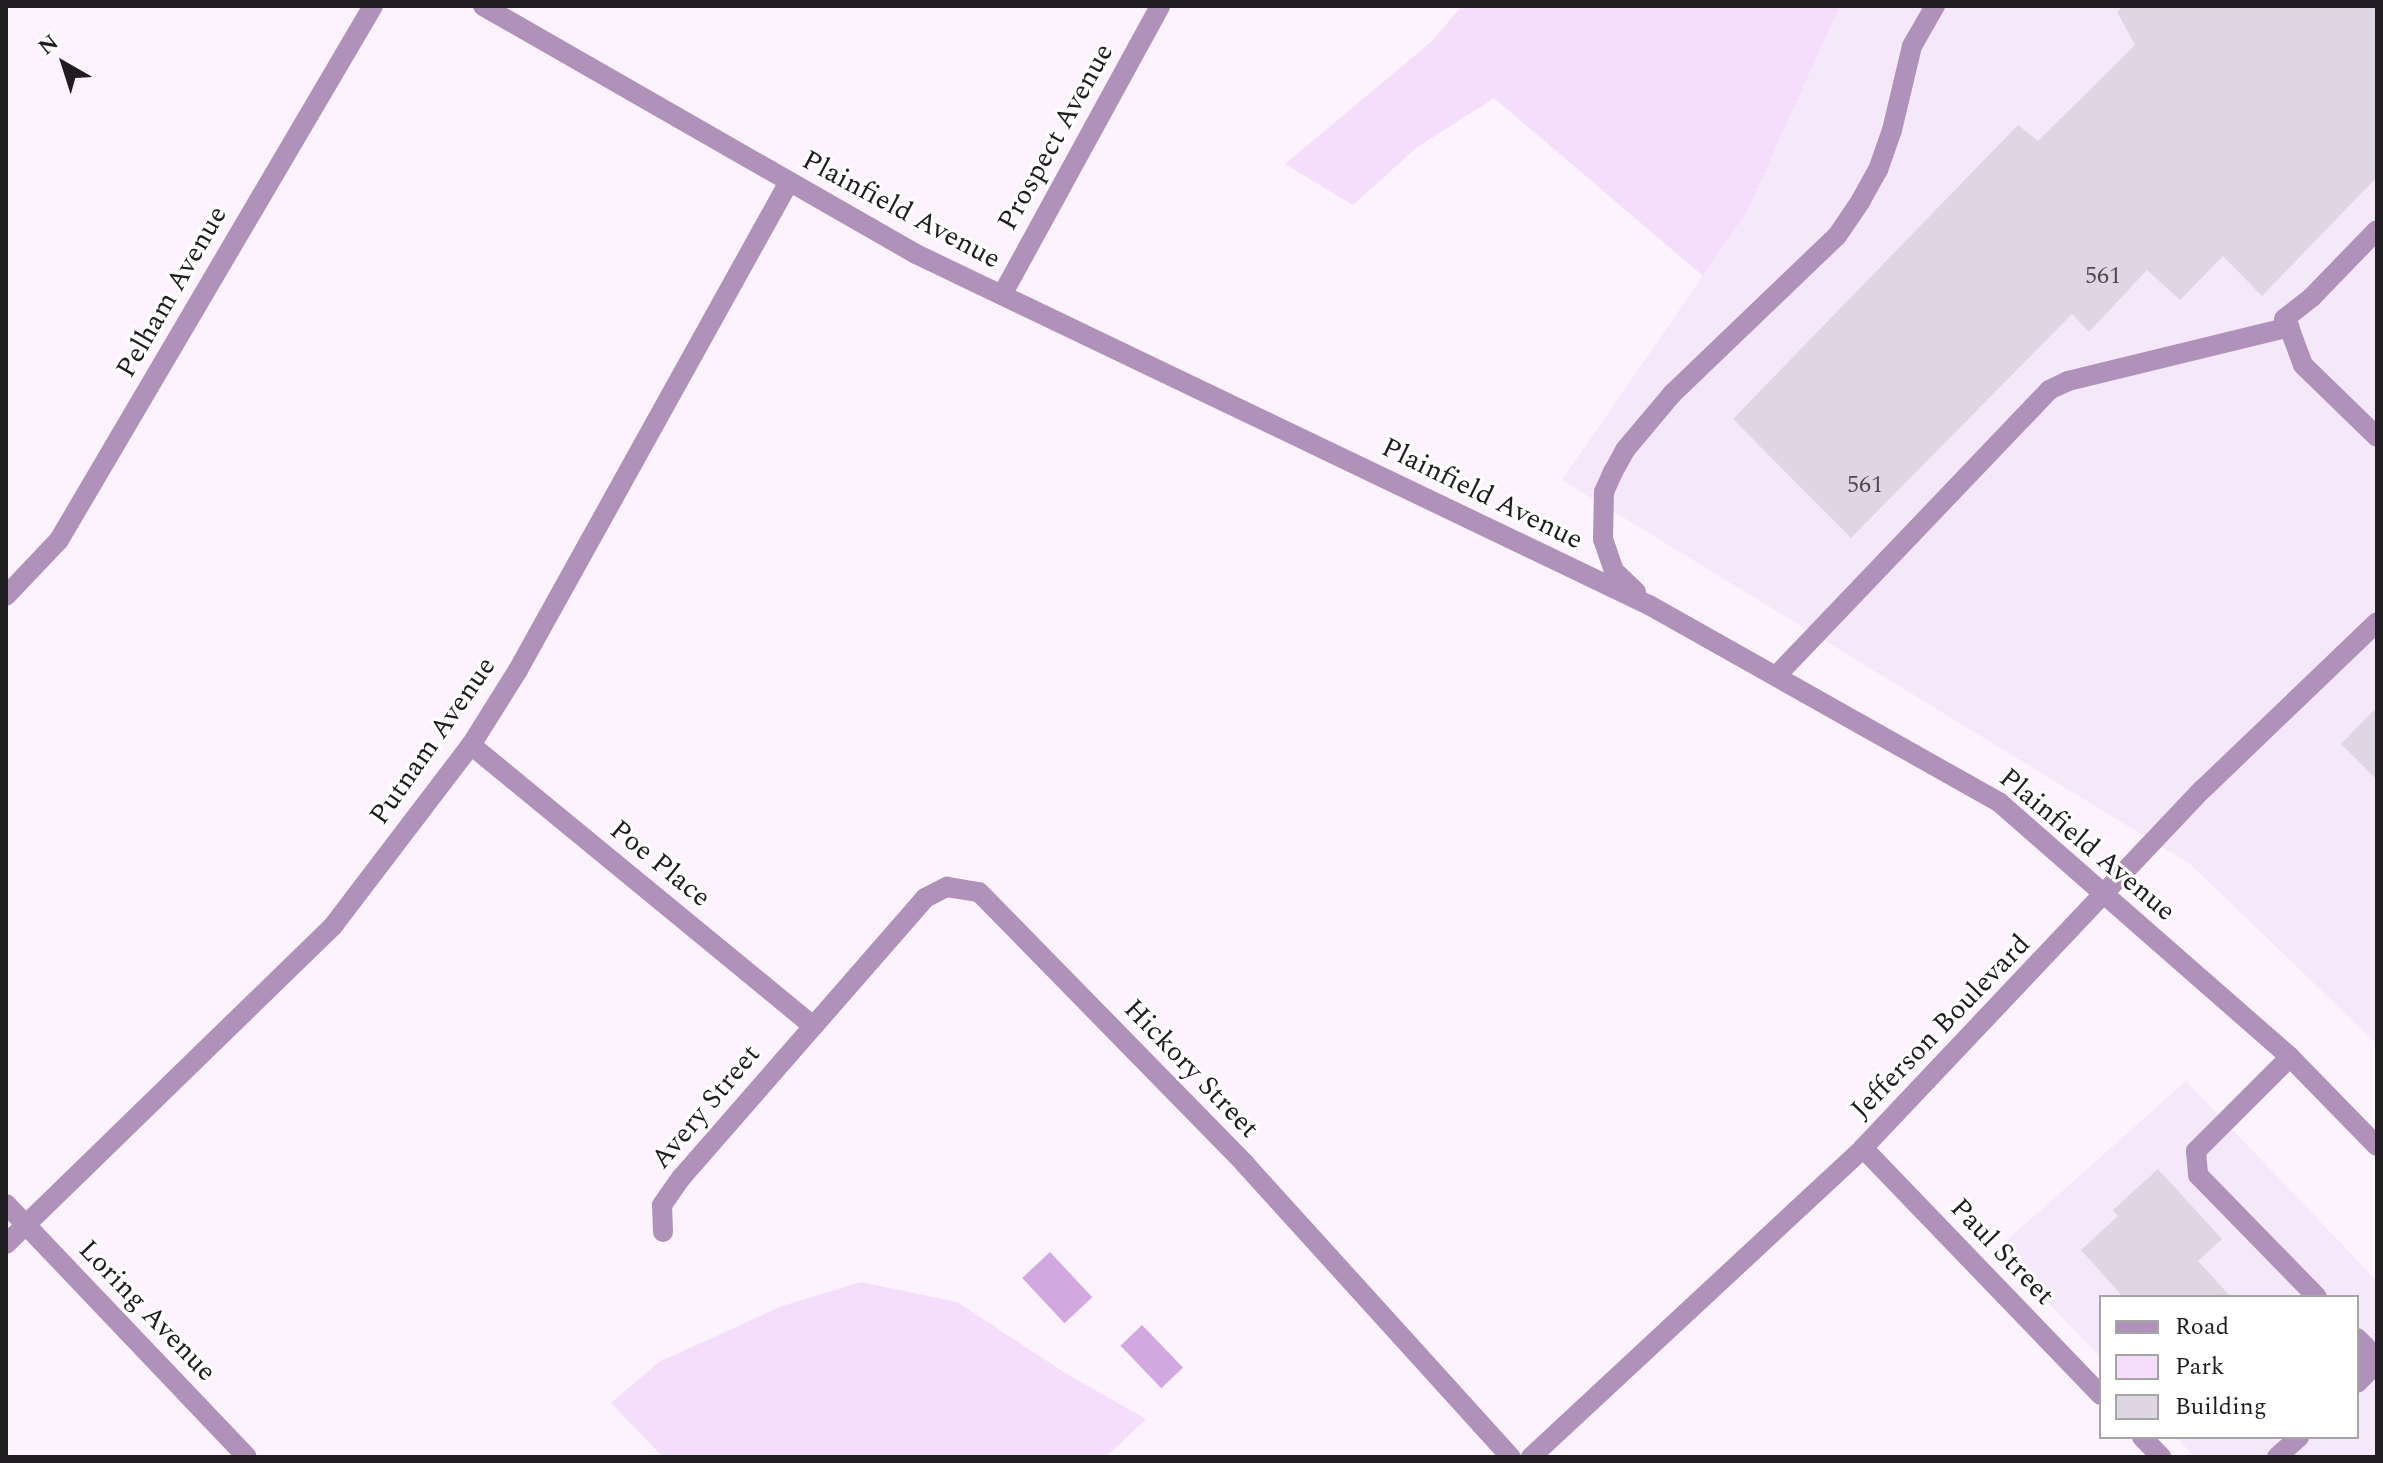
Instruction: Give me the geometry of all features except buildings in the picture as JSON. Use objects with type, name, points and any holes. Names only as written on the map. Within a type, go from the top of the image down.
[{"type":"street","name":"Pelham Avenue","points":[[6,596],[59,540],[373,6]]},
{"type":"street","name":"Plainfield Avenue","points":[[483,6],[916,254],[1649,605],[2000,803],[2290,1057],[2377,1146]]},
{"type":"street","name":"Prospect Avenue","points":[[1002,295],[1160,6]]},
{"type":"street","points":[[1649,605],[1614,571],[1606,551],[1601,517],[1604,492],[1613,472],[1625,450],[1672,394],[1837,236],[1878,170],[1912,46],[1935,6]]},
{"type":"street","name":"Putnam Avenue","points":[[6,1244],[333,926],[471,745],[518,670],[789,182]]},
{"type":"street","points":[[2377,230],[2312,297],[2284,319],[2303,365],[2377,437]]},
{"type":"street","points":[[1777,675],[2049,390],[2068,381],[2289,327]]},
{"type":"street","name":"Jefferson Boulevard","points":[[1531,1457],[1863,1148],[2107,894],[2203,789],[2377,622]]},
{"type":"street","name":"Poe Place","points":[[471,745],[813,1026]]},
{"type":"street","name":"Hickory Street","points":[[813,1026],[925,898],[947,887],[979,892],[1245,1164],[1511,1457]]},
{"type":"street","name":"Avery Street","points":[[663,1232],[662,1205],[674,1187],[813,1026]]},
{"type":"street","points":[[2290,1057],[2196,1151],[2198,1175],[2315,1295]]},
{"type":"street","name":"Paul Street","points":[[1863,1148],[2099,1393]]},
{"type":"street","name":"Loring Avenue","points":[[6,1204],[247,1457]]},
{"type":"street","points":[[2359,1340],[2366,1347],[2367,1373],[2359,1381]]},
{"type":"street","points":[[2144,1439],[2161,1457]]},
{"type":"street","points":[[2277,1457],[2297,1439]]},
{"type":"shaded area","points":[[1840,6],[2377,6],[2377,1044],[2190,864],[1562,480],[1747,212]]},
{"type":"shaded area","points":[[2186,1081],[2377,1281],[2377,1457],[2195,1457],[2178,1439],[2359,1439],[2359,1295],[2099,1295],[2099,1356],[1997,1249]]},
{"type":"shaded area","points":[[1050,1252],[1092,1297],[1064,1323],[1022,1278]]},
{"type":"shaded area","points":[[1142,1325],[1183,1367],[1161,1388],[1120,1346]]},
{"type":"green space","points":[[1462,6],[1840,6],[1747,212],[1703,276],[1494,98],[1416,148],[1353,205],[1285,164],[1431,42]]},
{"type":"green space","points":[[861,1282],[957,1302],[1070,1376],[1146,1419],[1106,1457],[663,1457],[611,1403],[659,1362],[782,1306]]}]
